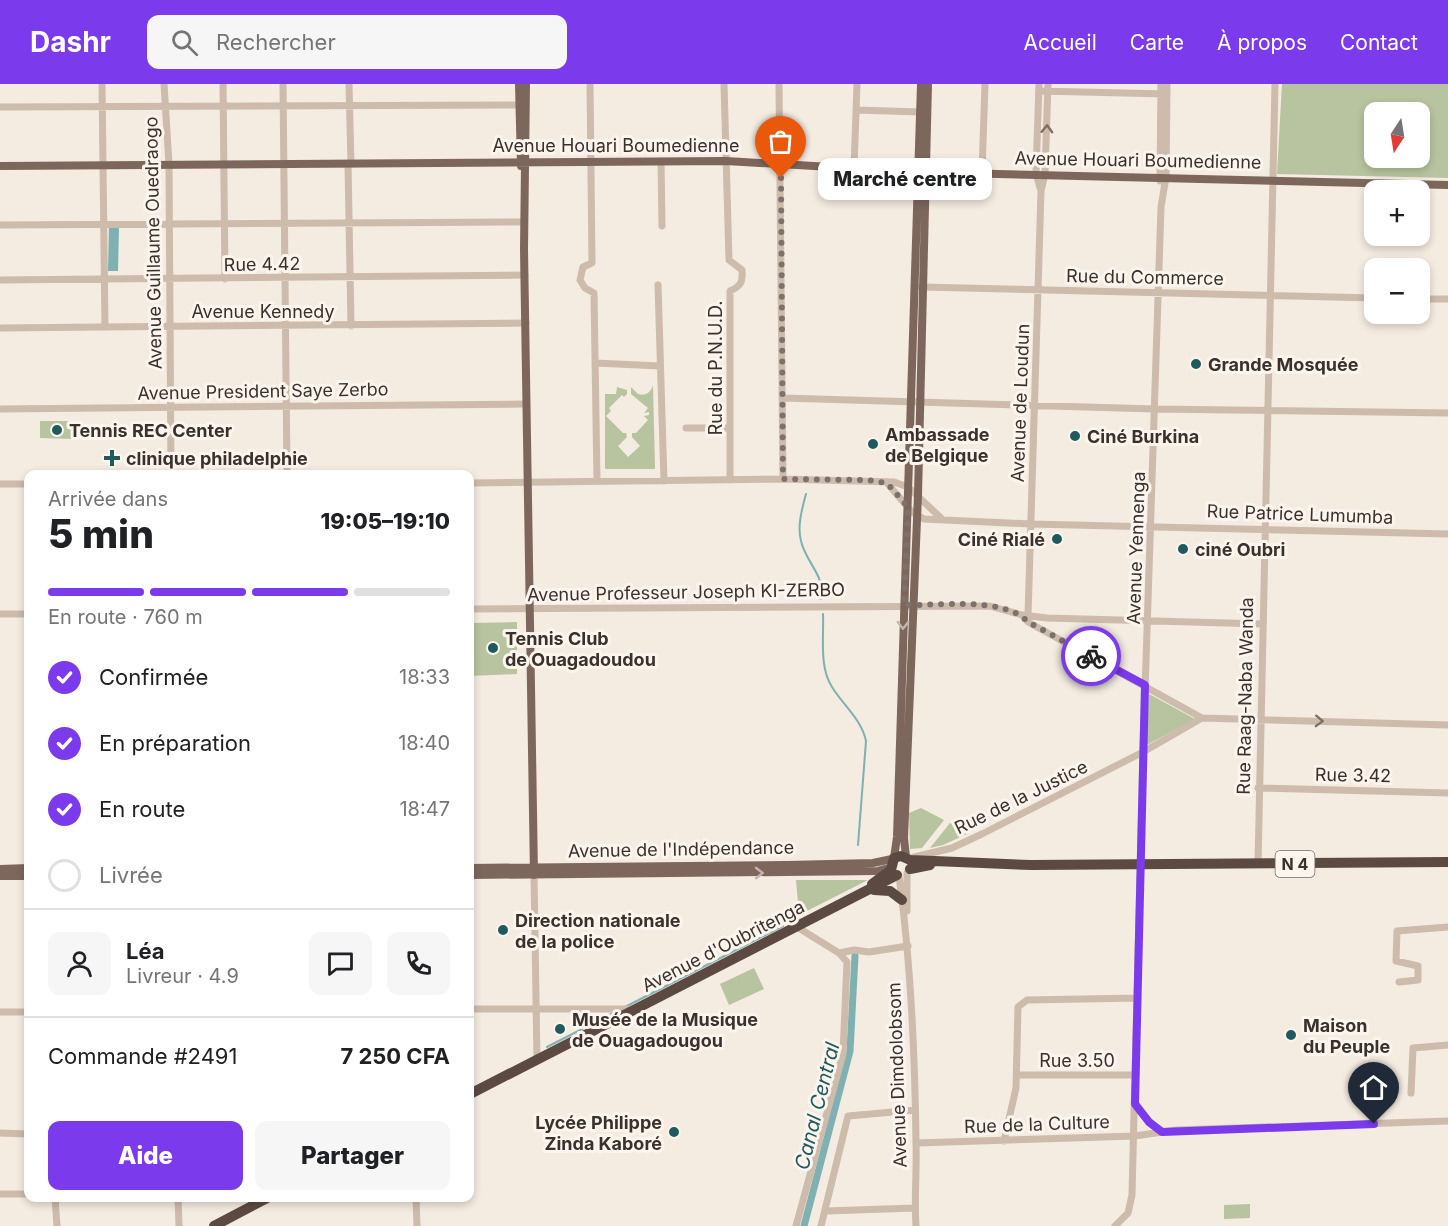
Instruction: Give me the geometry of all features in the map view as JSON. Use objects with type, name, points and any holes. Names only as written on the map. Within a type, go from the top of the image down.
[{"type":"highway","name":"N 4","points":[[900,866],[957,861],[1031,865],[1448,862]]},
{"type":"highway","name":"Avenue d'Oubritenga","points":[[474,1092],[867,891],[900,866]]},
{"type":"highway","points":[[867,891],[890,891],[902,900]]},
{"type":"highway","points":[[214,1226],[260,1202]]},
{"type":"main road","points":[[519,84],[523,105]]},
{"type":"main road","points":[[526,84],[523,105],[526,482],[534,872]]},
{"type":"main road","points":[[907,666],[914,606],[918,495],[916,401],[921,84]]},
{"type":"main road","points":[[922,118],[928,84]]},
{"type":"main road","name":"Avenue Houari Boumedienne","points":[[0,166],[726,161],[921,172],[1041,173],[1448,185]]},
{"type":"main road","points":[[900,866],[904,838],[907,666],[904,605],[908,487],[916,401]]},
{"type":"main road","name":"Avenue de l'Indépendance","points":[[474,875],[707,870],[873,863],[900,866]]},
{"type":"main road","points":[[0,869],[24,868]]},
{"type":"main road","name":"Avenue de l'Indépendance","points":[[474,868],[534,872]]},
{"type":"main road","points":[[0,876],[24,876]]},
{"type":"street","points":[[102,84],[105,327]]},
{"type":"street","name":"Avenue Guillaume Ouedraogo","points":[[164,84],[169,164],[171,470]]},
{"type":"street","points":[[223,84],[225,279]]},
{"type":"street","points":[[283,84],[287,470]]},
{"type":"street","points":[[350,84],[351,326]]},
{"type":"street","points":[[590,84],[592,263],[584,267],[580,280],[585,288],[594,293],[597,481]]},
{"type":"street","points":[[724,84],[726,161]]},
{"type":"street","points":[[779,84],[783,479]]},
{"type":"street","points":[[854,168],[857,84]]},
{"type":"street","points":[[982,173],[985,84]]},
{"type":"street","name":"Avenue Yennenga","points":[[1135,1136],[1143,752],[1162,198],[1163,94],[1161,84]]},
{"type":"street","name":"Avenue Yennenga","points":[[1163,94],[1167,84]]},
{"type":"street","name":"Rue Raag-Naba Wanda","points":[[1258,864],[1271,180],[1275,84]]},
{"type":"street","points":[[1039,88],[1163,94]]},
{"type":"street","name":"Avenue de Loudun","points":[[1025,616],[1031,524],[1039,290],[1041,173],[1039,88]]},
{"type":"street","name":"Avenue de Loudun","points":[[1041,173],[1048,88]]},
{"type":"street","points":[[0,107],[523,105]]},
{"type":"street","points":[[856,110],[922,118]]},
{"type":"street","points":[[661,161],[662,226]]},
{"type":"street","name":"Rue du P.N.U.D.","points":[[726,161],[729,260],[742,270],[743,279],[738,287],[730,291],[730,480]]},
{"type":"street","points":[[0,225],[168,222],[524,222]]},
{"type":"street","name":"Rue 4.42","points":[[0,280],[525,276]]},
{"type":"street","points":[[658,285],[664,481]]},
{"type":"street","name":"Rue du Commerce","points":[[918,287],[1364,298]]},
{"type":"street","points":[[1430,299],[1448,299]]},
{"type":"street","name":"Avenue Kennedy","points":[[0,328],[526,323]]},
{"type":"street","points":[[595,363],[660,366]]},
{"type":"street","points":[[783,398],[1155,409],[1448,413]]},
{"type":"street","name":"Avenue President Saye Zerbo","points":[[0,409],[526,404]]},
{"type":"street","points":[[686,428],[730,428]]},
{"type":"street","points":[[474,483],[783,479],[894,482],[908,487],[941,518]]},
{"type":"street","points":[[887,483],[917,517]]},
{"type":"street","points":[[0,484],[24,484]]},
{"type":"street","name":"Rue Patrice Lumumba","points":[[917,517],[1031,524],[1151,525],[1448,534]]},
{"type":"street","name":"Avenue Professeur Joseph KI-ZERBO","points":[[474,609],[990,606],[1025,616]]},
{"type":"street","points":[[0,614],[24,614]]},
{"type":"street","points":[[1262,624],[1025,616],[1028,622],[1202,718],[1448,725]]},
{"type":"street","name":"Rue de la Justice","points":[[900,866],[952,848],[1143,752],[1202,718]]},
{"type":"street","name":"Rue 3.42","points":[[1258,788],[1448,793]]},
{"type":"street","name":"Avenue Dimdolobsom","points":[[900,866],[906,922]]},
{"type":"street","name":"Avenue Dimdolobsom","points":[[900,866],[908,946],[916,1143],[916,1226]]},
{"type":"street","points":[[534,872],[537,1060]]},
{"type":"street","points":[[796,1226],[843,1054],[848,962],[839,953],[797,927]]},
{"type":"street","points":[[1399,982],[1418,980],[1418,966],[1396,961],[1397,931],[1448,927]]},
{"type":"street","points":[[839,953],[908,946]]},
{"type":"street","points":[[1004,1141],[1017,1075],[1018,1007],[1027,1000],[1138,998]]},
{"type":"street","points":[[474,1009],[638,1009]]},
{"type":"street","points":[[0,1012],[24,1012]]},
{"type":"street","points":[[1412,1093],[1413,1048],[1448,1045]]},
{"type":"street","name":"Rue 3.50","points":[[1017,1075],[1136,1075]]},
{"type":"street","points":[[1135,1104],[1149,1122],[1162,1132]]},
{"type":"street","points":[[821,1226],[848,1116],[854,1113],[915,1110]]},
{"type":"street","points":[[1135,1136],[1162,1132],[1448,1122]]},
{"type":"street","points":[[0,1133],[24,1134]]},
{"type":"street","name":"Rue de la Culture","points":[[916,1143],[1135,1136],[1131,1205],[1128,1213],[1115,1226]]},
{"type":"street","points":[[0,1194],[24,1194]]},
{"type":"street","points":[[55,1202],[57,1226]]},
{"type":"street","points":[[178,1202],[179,1226]]},
{"type":"street","points":[[416,1202],[417,1226]]},
{"type":"street","points":[[825,1211],[915,1208]]},
{"type":"green space","points":[[1282,84],[1448,84],[1448,178],[1277,174]]},
{"type":"green space","points":[[653,385],[655,469],[605,469],[605,394],[616,394],[617,387],[627,390],[624,397],[622,395],[609,408],[611,411],[606,416],[623,433],[626,433],[627,437],[618,446],[628,457],[640,446],[632,437],[632,433],[636,433],[648,420],[644,416],[649,415],[649,412],[644,413],[648,408],[631,394],[631,387],[638,394],[643,395],[649,392]]},
{"type":"green space","name":"Tennis REC Center","points":[[40,421],[73,421],[73,439],[40,438]]},
{"type":"green space","name":"Tennis Club de Ouagadoudou","points":[[517,622],[517,674],[474,676],[474,623]]},
{"type":"green space","points":[[1149,694],[1195,719],[1145,746]]},
{"type":"green space","points":[[921,808],[944,820],[922,848],[910,849],[909,813]]},
{"type":"green space","points":[[950,823],[969,833],[943,845],[930,848]]},
{"type":"green space","points":[[796,880],[868,880],[799,915]]},
{"type":"green space","points":[[754,968],[764,989],[729,1005],[720,984]]},
{"type":"green space","points":[[1250,1204],[1250,1218],[1224,1219],[1224,1205]]},
{"type":"water","points":[[109,226],[119,227],[118,271],[108,271]]},
{"type":"waterway","points":[[806,494],[800,535],[804,549],[821,583],[821,599]]},
{"type":"waterway","name":"Canal Central","points":[[823,614],[823,652],[828,679],[836,694],[861,726],[866,741],[858,845]]},
{"type":"waterway","points":[[625,1007],[783,926]]},
{"type":"waterway","name":"Canal Central","points":[[804,1226],[850,1051],[855,956]]},
{"type":"waterway","points":[[547,1047],[617,1011]]},
{"type":"way so far","points":[[781,178],[783,479],[867,480],[887,483],[908,507],[904,605],[995,606],[1022,615],[1028,622],[1091,656]]},
{"type":"place","name":"Marché centre","points":[[781,178]]},
{"type":"place","name":"Grande Mosquée","points":[[1196,364]]},
{"type":"place","name":"Tennis REC Center","points":[[57,430]]},
{"type":"place","name":"Ciné Burkina","points":[[1075,436]]},
{"type":"place","name":"Ambassade de Belgique","points":[[873,444]]},
{"type":"place","name":"clinique philadelphie","points":[[112,458]]},
{"type":"place","name":"Ciné Rialé","points":[[1057,539]]},
{"type":"place","name":"ciné Oubri","points":[[1183,549]]},
{"type":"place","name":"Tennis Club de Ouagadoudou","points":[[493,648]]},
{"type":"place","name":"Direction nationale de la police","points":[[503,930]]},
{"type":"place","name":"Musée de la Musique de Ouagadougou","points":[[560,1029]]},
{"type":"place","name":"Maison du Peuple","points":[[1291,1035]]},
{"type":"place","name":"Lycée Philippe Zinda Kaboré","points":[[674,1132]]},
{"type":"route","points":[[1091,656],[1145,685],[1135,1104],[1149,1122],[1162,1132],[1374,1124]]}]
